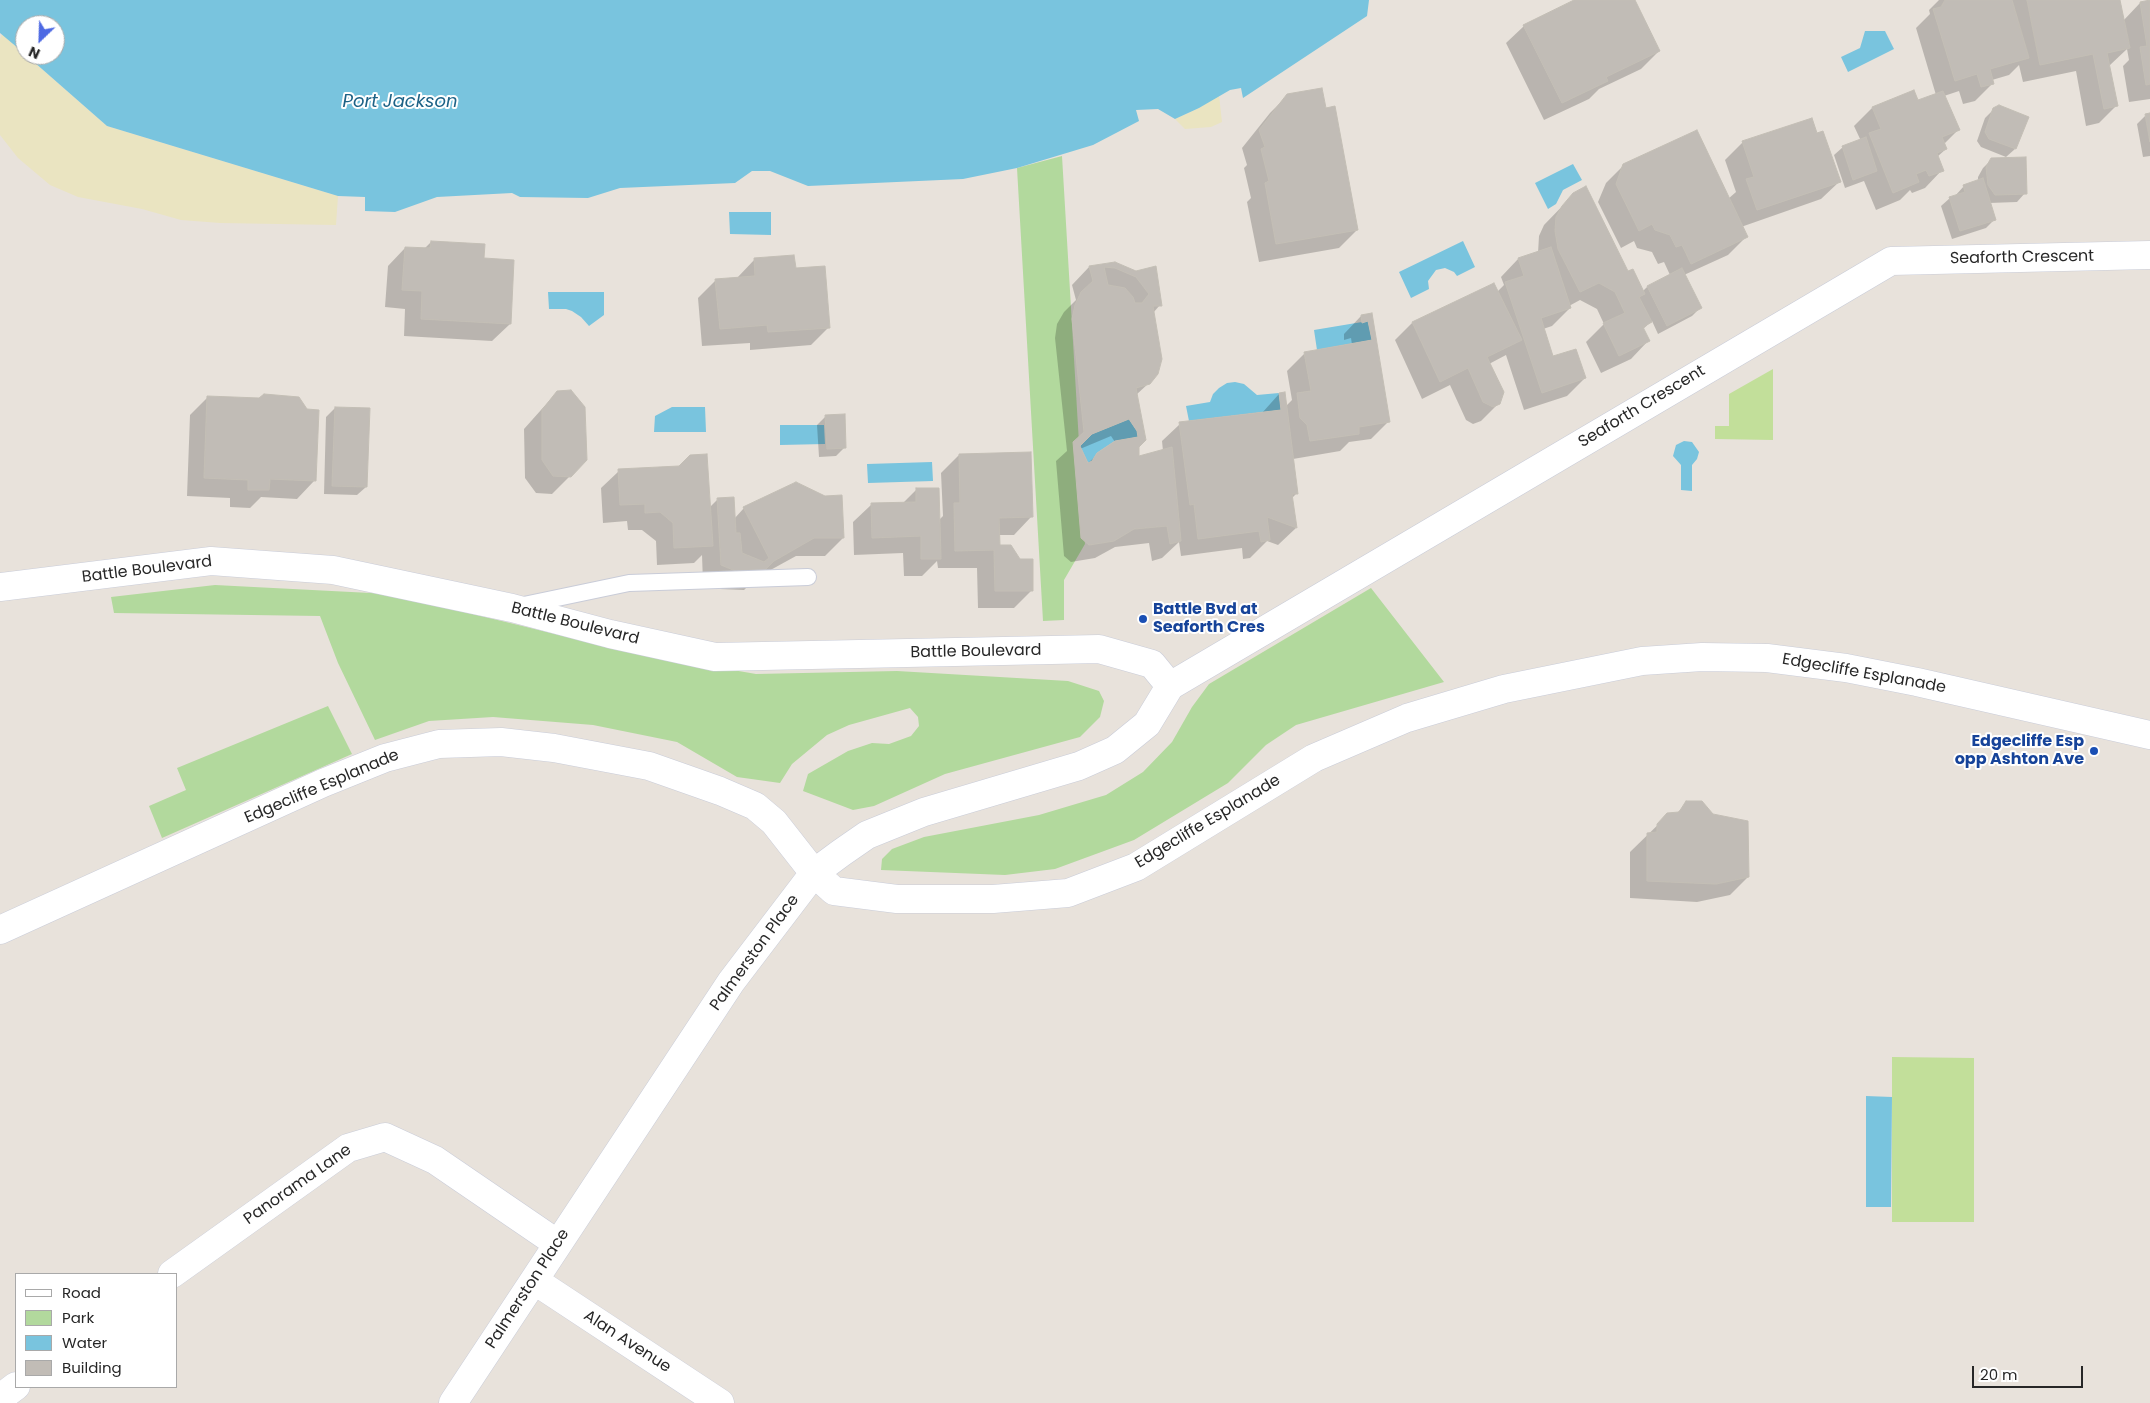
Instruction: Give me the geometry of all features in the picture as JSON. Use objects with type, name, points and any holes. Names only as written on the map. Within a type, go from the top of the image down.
[{"type":"street","name":"Seaforth Crescent","points":[[1170,686],[1891,260],[2150,255]]},
{"type":"street","name":"Battle Boulevard","points":[[0,587],[211,561],[333,570],[512,608],[610,634],[715,657],[1098,649],[1152,664],[1170,686]]},
{"type":"street","name":"Edgecliffe Esplanade","points":[[0,930],[324,783],[385,758],[439,744],[510,743],[554,748],[649,766],[755,806],[774,822],[814,874],[834,892],[897,898],[993,899],[1068,892],[1136,867],[1314,758],[1407,718],[1504,689],[1642,661],[1702,657],[1768,658],[1846,668],[1917,682],[2150,735]]},
{"type":"street","name":"Palmerston Place","points":[[453,1403],[731,982],[814,874],[867,835],[924,812],[1079,766],[1115,750],[1147,724],[1170,686]]},
{"type":"street","name":"Panorama Lane","points":[[173,1273],[348,1148],[385,1137],[435,1160],[558,1244]]},
{"type":"street","name":"Alan Avenue","points":[[534,1281],[720,1403]]},
{"type":"street","points":[[0,1398],[15,1387]]},
{"type":"lane","points":[[512,608],[629,582],[808,577]]},
{"type":"green space","points":[[1062,156],[1085,544],[1064,580],[1064,620],[1043,621],[1017,168]]},
{"type":"green space","points":[[1773,369],[1773,440],[1715,439],[1715,426],[1729,426],[1729,394]]},
{"type":"green space","points":[[215,585],[390,594],[634,653],[756,674],[897,671],[1068,681],[1099,691],[1104,701],[1100,717],[1080,737],[945,774],[874,806],[853,810],[803,791],[808,774],[848,751],[872,743],[889,744],[911,736],[919,726],[918,717],[910,708],[849,725],[827,735],[792,764],[780,783],[737,777],[677,742],[593,725],[493,717],[429,721],[375,740],[338,663],[320,616],[114,613],[111,597]]},
{"type":"green space","points":[[1371,588],[1444,682],[1296,725],[1266,745],[1228,783],[1134,840],[1055,869],[1005,875],[881,870],[882,859],[892,849],[924,837],[1039,815],[1106,795],[1143,772],[1172,742],[1192,707],[1209,684]]},
{"type":"green space","points":[[328,706],[352,754],[162,838],[149,806],[186,790],[177,768]]},
{"type":"green space","points":[[1892,1057],[1974,1058],[1974,1222],[1892,1222]]},
{"type":"sand","points":[[2,34],[15,45],[15,65],[37,65],[107,126],[338,196],[336,225],[220,223],[181,220],[142,209],[78,197],[50,185],[18,158],[0,135],[0,39]]},
{"type":"sand","points":[[1219,95],[1222,122],[1211,127],[1185,129],[1175,119],[1199,108]]},
{"type":"water","name":"Port Jackson","points":[[0,0],[1369,0],[1367,16],[1243,98],[1241,88],[1230,90],[1175,119],[1158,109],[1136,110],[1139,121],[1093,145],[1017,168],[963,179],[808,186],[770,171],[752,171],[735,183],[620,188],[588,198],[520,197],[512,193],[437,197],[395,212],[365,211],[365,197],[338,196],[107,126],[37,65],[65,65],[65,15],[15,15],[15,46],[0,33]]},
{"type":"water","points":[[1865,31],[1885,31],[1894,49],[1848,72],[1841,57],[1860,48]]},
{"type":"water","points":[[1573,164],[1582,180],[1563,190],[1556,204],[1548,209],[1535,183]]},
{"type":"water","points":[[729,212],[771,212],[771,235],[730,234]]},
{"type":"water","points":[[1463,241],[1475,267],[1457,276],[1454,272],[1445,268],[1436,270],[1428,281],[1429,289],[1411,298],[1399,272]]},
{"type":"water","points":[[548,292],[604,292],[604,315],[589,326],[572,311],[549,309]]},
{"type":"water","points":[[1368,321],[1372,340],[1317,350],[1314,330]]},
{"type":"water","points":[[1227,383],[1244,384],[1257,395],[1279,393],[1281,410],[1189,421],[1186,406],[1210,402],[1213,394],[1219,388]]},
{"type":"water","points":[[672,407],[705,407],[706,432],[654,432],[655,416]]},
{"type":"water","points":[[1129,419],[1137,431],[1138,437],[1115,441],[1097,453],[1092,461],[1088,463],[1080,446],[1092,434]]},
{"type":"water","points":[[780,425],[824,425],[825,444],[780,445]]},
{"type":"water","points":[[1684,441],[1692,442],[1699,452],[1697,459],[1692,465],[1692,491],[1681,490],[1681,465],[1673,456],[1676,445]]},
{"type":"water","points":[[932,462],[933,481],[868,483],[867,464]]},
{"type":"water","points":[[1866,1096],[1892,1097],[1891,1207],[1866,1207]]},
{"type":"building","points":[[1574,0],[1635,0],[1660,51],[1606,77],[1608,81],[1562,103],[1523,25]]},
{"type":"building","points":[[1945,0],[2012,0],[2029,58],[1990,69],[1994,84],[1981,87],[1977,74],[1955,81],[1933,9],[1941,7]]},
{"type":"building","points":[[2027,0],[2120,0],[2130,48],[2107,53],[2118,106],[2104,109],[2093,54],[2040,65]]},
{"type":"building","points":[[2150,0],[2150,84],[2146,85],[2140,47],[2147,46],[2140,2]]},
{"type":"building","points":[[1322,88],[1326,108],[1335,106],[1358,230],[1276,244],[1265,183],[1269,181],[1261,149],[1265,147],[1259,130],[1287,94]]},
{"type":"building","points":[[1914,90],[1918,100],[1943,91],[1960,130],[1942,137],[1947,149],[1937,153],[1944,171],[1929,176],[1926,170],[1916,174],[1919,182],[1893,193],[1869,133],[1881,129],[1872,107]]},
{"type":"building","points":[[1999,105],[2029,117],[2016,149],[1989,139],[1985,132],[1993,108]]},
{"type":"building","points":[[2150,113],[2150,142],[2145,114]]},
{"type":"building","points":[[1812,118],[1817,133],[1823,131],[1841,182],[1757,210],[1746,179],[1754,177],[1742,141]]},
{"type":"building","points":[[1697,130],[1748,237],[1691,264],[1682,245],[1676,247],[1670,235],[1655,230],[1652,224],[1639,231],[1616,184],[1623,164]]},
{"type":"building","points":[[1866,137],[1877,171],[1853,180],[1842,146]]},
{"type":"building","points":[[2026,157],[2027,194],[1995,195],[1988,185],[1986,167],[1991,158]]},
{"type":"building","points":[[1983,178],[1996,220],[1960,231],[1949,197],[1965,192],[1963,185]]},
{"type":"building","points":[[1586,186],[1628,271],[1633,269],[1645,294],[1639,297],[1652,322],[1643,327],[1650,341],[1619,356],[1603,323],[1625,313],[1615,292],[1599,283],[1580,292],[1558,249],[1555,231],[1556,217],[1573,193]]},
{"type":"building","points":[[431,241],[485,244],[484,258],[514,260],[511,324],[421,319],[422,291],[402,290],[405,247],[430,248]]},
{"type":"building","points":[[1551,247],[1571,308],[1541,318],[1553,356],[1576,349],[1586,378],[1542,393],[1505,282],[1524,276],[1518,258]]},
{"type":"building","points":[[794,255],[796,268],[825,266],[830,328],[768,332],[767,325],[720,329],[715,279],[755,276],[754,258]]},
{"type":"building","points":[[1115,262],[1136,271],[1156,266],[1162,306],[1153,306],[1162,359],[1158,374],[1150,384],[1136,388],[1146,440],[1139,447],[1139,456],[1172,447],[1181,541],[1170,544],[1167,526],[1134,529],[1114,541],[1089,545],[1081,538],[1073,442],[1084,432],[1072,319],[1075,305],[1081,292],[1093,281],[1089,266]],"holes":[[[1104,267],[1115,268],[1136,277],[1149,294],[1142,303],[1135,303],[1133,297],[1125,288],[1108,285]],[[1129,419],[1137,431],[1138,437],[1115,441],[1097,453],[1092,461],[1088,463],[1080,446],[1092,434]]]},
{"type":"building","points":[[1682,268],[1702,308],[1667,326],[1647,286]]},
{"type":"building","points":[[1494,283],[1522,340],[1487,357],[1504,392],[1500,404],[1493,407],[1483,402],[1468,368],[1440,382],[1412,322]]},
{"type":"building","points":[[1372,313],[1390,422],[1359,427],[1359,434],[1310,441],[1307,425],[1300,418],[1297,393],[1311,391],[1304,352],[1372,340],[1368,321],[1362,323],[1361,315]]},
{"type":"building","points":[[571,390],[585,407],[587,460],[571,477],[553,476],[542,460],[542,410],[557,391]]},
{"type":"building","points":[[1285,392],[1298,494],[1292,494],[1297,528],[1267,517],[1270,540],[1261,542],[1259,531],[1198,539],[1194,504],[1190,505],[1179,422],[1281,410],[1279,393]]},
{"type":"building","points":[[264,394],[299,397],[307,409],[319,410],[316,481],[270,479],[269,490],[248,490],[248,480],[204,478],[207,396],[259,398]]},
{"type":"building","points":[[335,407],[370,408],[367,487],[332,486]]},
{"type":"building","points":[[845,414],[846,448],[827,449],[825,415]]},
{"type":"building","points":[[1031,452],[1033,517],[999,518],[1000,545],[1011,545],[1020,559],[1033,559],[1033,591],[995,591],[994,550],[955,551],[954,503],[960,503],[959,454]]},
{"type":"building","points":[[707,454],[713,546],[674,548],[673,523],[660,512],[645,513],[645,504],[620,505],[618,469],[679,466],[690,455]]},
{"type":"building","points":[[796,482],[825,496],[842,495],[844,538],[814,538],[774,561],[763,572],[738,572],[721,565],[717,498],[734,497],[736,533],[740,533],[742,553],[764,562],[769,558],[743,507]]},
{"type":"building","points":[[916,488],[939,488],[941,559],[921,559],[921,536],[872,538],[871,503],[916,502]]},
{"type":"building","points":[[1686,801],[1702,801],[1713,814],[1748,821],[1749,877],[1716,884],[1647,881],[1647,833],[1657,832],[1657,824],[1667,813],[1679,812]]},
{"type":"place","name":"Battle Bvd at Seaforth Cres","points":[[1143,619]]},
{"type":"place","name":"Edgecliffe Esp opp Ashton Ave","points":[[2094,751]]}]
